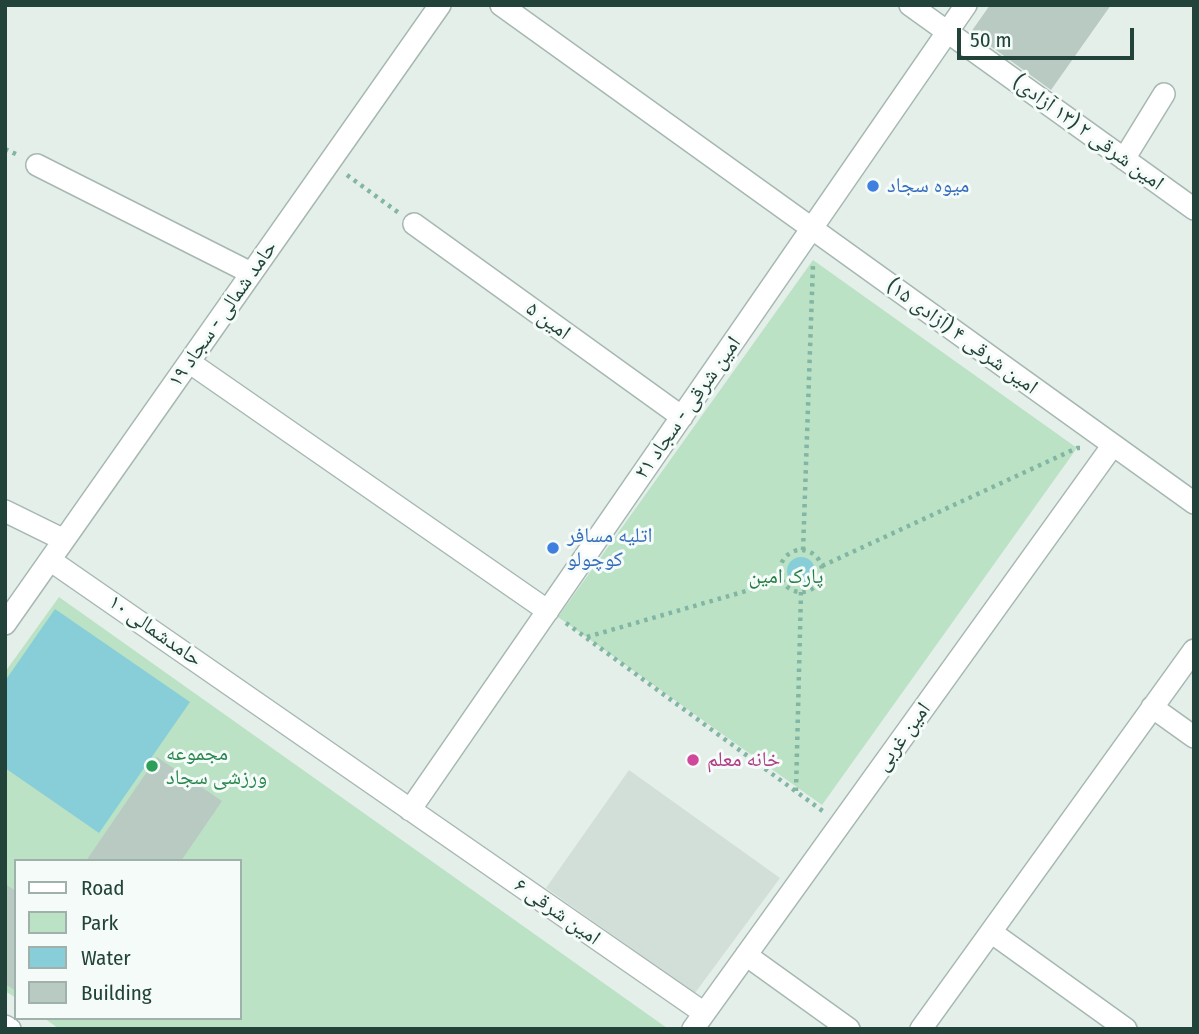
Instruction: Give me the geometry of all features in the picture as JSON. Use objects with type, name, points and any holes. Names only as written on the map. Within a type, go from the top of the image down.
[{"type":"street","name":"حامد شمالی - سجاد ۱۹","points":[[5,624],[439,5]]},
{"type":"street","name":"امین شرقی ۴ (آزادی ۱۵)","points":[[501,5],[1194,503]]},
{"type":"street","name":"امین شرقی ۲ (۱۳ آزادی)","points":[[910,5],[1194,209]]},
{"type":"street","name":"امین شرقی - سجاد ۲۱","points":[[410,810],[966,5]]},
{"type":"street","points":[[1124,159],[1164,94]]},
{"type":"street","points":[[37,165],[251,273]]},
{"type":"street","name":"امین ۵","points":[[414,224],[682,418]]},
{"type":"street","points":[[189,362],[548,611]]},
{"type":"street","name":"امین غربی","points":[[698,1021],[1113,445]]},
{"type":"street","points":[[5,511],[64,540]]},
{"type":"street","name":"حامدشمالی ۱۰","points":[[50,559],[410,810]]},
{"type":"street","points":[[921,1029],[1194,650]]},
{"type":"street","points":[[1152,708],[1194,737]]},
{"type":"street","name":"امین شرقی ۶","points":[[410,810],[698,1021]]},
{"type":"street","points":[[991,932],[1126,1029]]},
{"type":"street","points":[[746,955],[849,1029]]},
{"type":"street","points":[[5,1026],[10,1029]]},
{"type":"path","points":[[330,163],[414,224]]},
{"type":"path","points":[[803,550],[812,229]]},
{"type":"path","points":[[822,566],[1077,448],[1113,445]]},
{"type":"path","points":[[803,550],[814,554],[820,561],[822,577],[812,590],[795,592],[788,588],[780,573],[780,565],[791,552],[803,550]]},
{"type":"path","points":[[586,637],[784,580]]},
{"type":"path","points":[[796,792],[801,592]]},
{"type":"path","points":[[548,611],[840,824]]},
{"type":"shaded area","points":[[629,770],[780,878],[695,993],[546,888]]},
{"type":"green space","name":"پارک امین","points":[[813,260],[1077,448],[822,805],[558,617]]},
{"type":"green space","name":"مجموعه ورزشی سجاد","points":[[59,597],[667,1028],[59,1029],[47,1020],[242,1020],[242,859],[14,859],[14,997],[5,991],[5,672]]},
{"type":"water","points":[[801,557],[811,561],[815,571],[811,581],[801,585],[791,581],[787,571],[791,561]]},
{"type":"water","points":[[55,609],[190,702],[99,833],[5,768],[5,681]]},
{"type":"building","points":[[990,5],[1111,5],[1051,90],[971,32]]},
{"type":"building","points":[[157,757],[222,801],[182,859],[87,859]]},
{"type":"building","points":[[5,884],[14,890],[14,990],[5,984]]},
{"type":"place","name":"میوه سجاد","points":[[873,186]]},
{"type":"place","name":"اتليه مسافر كوچولو","points":[[553,548]]},
{"type":"place","name":"خانه معلم","points":[[693,760]]},
{"type":"place","name":"مجموعه ورزشی سجاد","points":[[152,766]]}]
